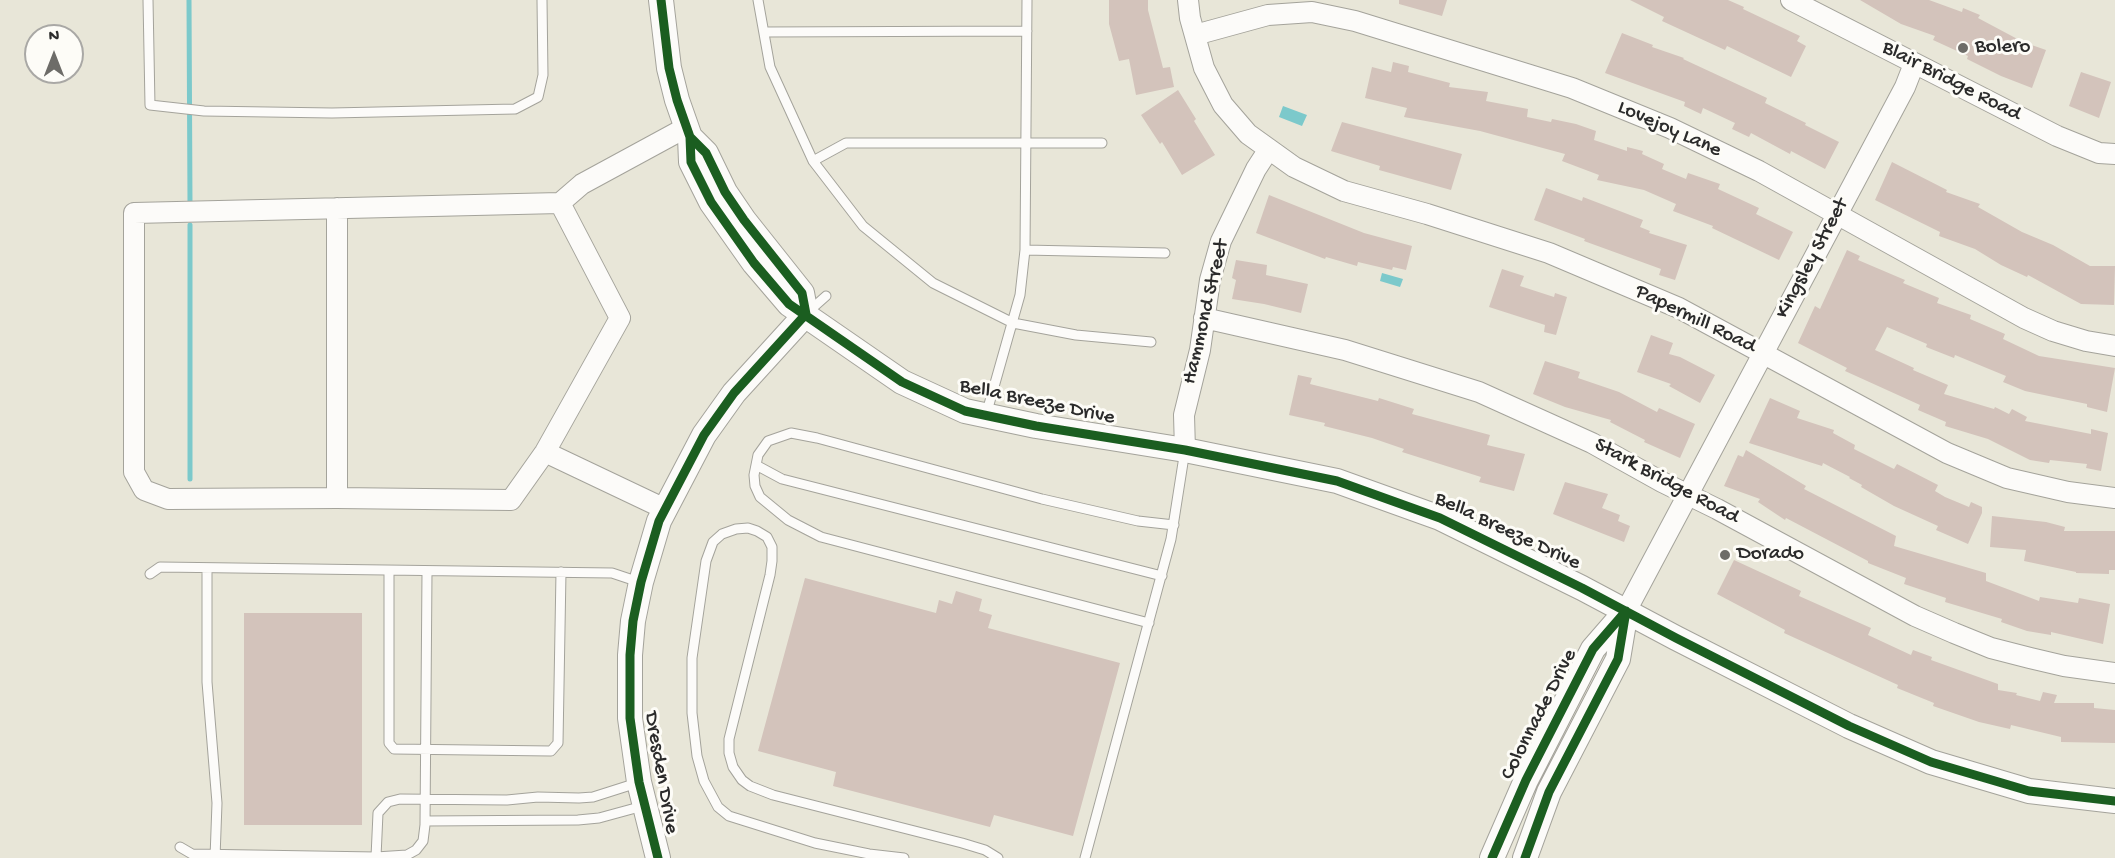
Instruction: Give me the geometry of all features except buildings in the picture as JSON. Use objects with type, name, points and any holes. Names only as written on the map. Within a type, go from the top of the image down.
[{"type":"street","points":[[661,0],[669,68],[688,132],[706,153],[725,192],[744,220],[802,293],[806,314]]},
{"type":"street","name":"Papermill Road","points":[[1188,0],[1204,68],[1223,105],[1248,134],[1294,167],[1344,191],[1427,214],[1549,253],[1679,308],[1947,453],[2007,478],[2068,492],[2115,498]]},
{"type":"street","name":"Blair Bridge Road","points":[[1791,0],[2057,136],[2099,153],[2115,154]]},
{"type":"street","name":"Lovejoy Lane","points":[[1195,35],[1268,15],[1312,12],[1355,21],[1572,88],[1670,128],[1759,171],[2024,318],[2053,331],[2086,341],[2115,345]]},
{"type":"street","name":"Kingsley Street","points":[[1626,611],[1905,87],[1914,64]]},
{"type":"street","points":[[560,203],[620,318],[545,452],[511,500],[168,499],[144,490],[134,472],[134,213],[560,203],[582,184],[688,132]]},
{"type":"street","name":"Hammond Street","points":[[1185,450],[1184,415],[1200,350],[1210,280],[1221,241],[1256,169],[1269,149]]},
{"type":"street","points":[[337,208],[337,498]]},
{"type":"street","name":"Bella Breeze Drive","points":[[806,314],[842,342],[902,382],[965,411],[1036,426],[1185,450],[1337,481],[1440,518],[1849,726],[1931,762],[2029,791],[2115,801]]},
{"type":"street","name":"Dresden Drive","points":[[658,858],[639,782],[630,718],[629,685],[633,621],[641,582],[659,521],[704,435],[734,393],[806,314]]},
{"type":"street","name":"Stark Bridge Road","points":[[1204,318],[1345,350],[1479,392],[1592,443],[1915,616],[1991,648],[2102,673],[2115,673]]},
{"type":"street","points":[[545,452],[665,509]]},
{"type":"street","name":"Colonnade Drive","points":[[1492,858],[1526,780],[1593,650],[1626,611]]},
{"type":"street","name":"Colonnade Drive","points":[[1525,858],[1549,792],[1618,659],[1626,611]]},
{"type":"lane","points":[[148,0],[150,105],[204,111],[332,113],[515,109],[538,97],[543,75],[542,0]]},
{"type":"lane","points":[[758,0],[770,68],[813,161],[863,226],[933,283],[1013,323],[1076,335],[1151,342]]},
{"type":"lane","points":[[986,416],[1020,295],[1025,250],[1027,0]]},
{"type":"lane","points":[[764,32],[1027,31]]},
{"type":"lane","points":[[813,161],[846,142],[1102,142]]},
{"type":"lane","points":[[1025,250],[1165,253]]},
{"type":"lane","points":[[806,314],[826,296]]},
{"type":"lane","points":[[1149,623],[821,537],[788,520],[760,497],[755,486],[758,455],[768,441],[791,433],[1042,499],[1138,521],[1174,525]]},
{"type":"lane","points":[[1085,858],[1162,576],[1174,525],[1185,450]]},
{"type":"lane","points":[[756,465],[782,479],[1162,576]]},
{"type":"lane","points":[[904,858],[869,854],[815,843],[729,816],[718,807],[704,781],[697,756],[692,713],[692,658],[706,561],[713,542],[722,534],[748,528],[767,537],[772,547],[770,575],[729,739],[729,753],[733,767],[742,780],[750,786],[773,795],[962,843],[985,850],[998,858]]},
{"type":"lane","points":[[150,574],[160,567],[612,573],[641,582]]},
{"type":"lane","points":[[207,568],[207,682],[217,803],[215,856]]},
{"type":"lane","points":[[389,571],[389,743],[394,749],[551,752],[558,743],[561,573]]},
{"type":"lane","points":[[180,847],[192,854],[215,856],[376,856],[407,855],[416,850],[423,841],[425,821],[427,572]]},
{"type":"lane","points":[[376,856],[376,820],[382,807],[388,802],[400,799],[507,800],[538,797],[586,797],[611,792],[639,782]]},
{"type":"lane","points":[[425,821],[578,820],[599,818],[644,806]]},
{"type":"water","points":[[1283,106],[1307,115],[1302,126],[1279,117]]},
{"type":"water","points":[[1382,273],[1403,279],[1400,287],[1380,281]]},
{"type":"waterway","points":[[189,0],[190,203]]},
{"type":"waterway","points":[[190,225],[190,479]]},
{"type":"cycle path","points":[[661,0],[669,68],[690,137],[691,162],[711,202],[754,263],[789,304],[902,382],[965,411],[1036,426],[1185,450],[1337,481],[1440,518],[1582,588],[1849,726],[1931,762],[2029,791],[2115,801]]},
{"type":"cycle path","points":[[690,137],[706,153],[725,192],[744,220],[802,293],[806,314]]},
{"type":"cycle path","points":[[658,858],[639,782],[630,718],[630,655],[633,621],[641,582],[659,521],[704,435],[734,393],[806,314]]},
{"type":"cycle path","points":[[1492,858],[1526,780],[1593,649],[1626,611]]},
{"type":"cycle path","points":[[1525,858],[1549,792],[1618,659],[1626,611]]},
{"type":"place","name":"Bolero","points":[[1963,48]]},
{"type":"place","name":"Dorado","points":[[1725,555]]}]
